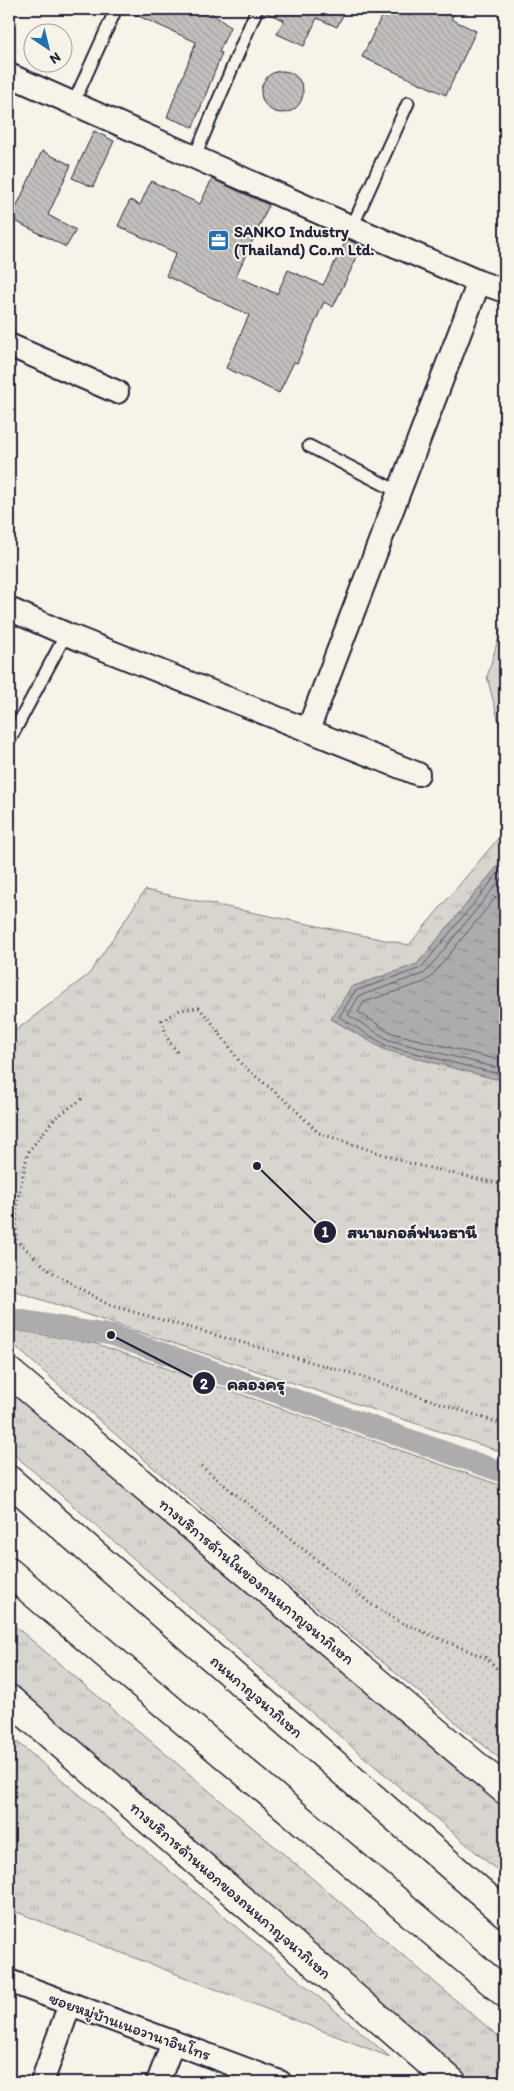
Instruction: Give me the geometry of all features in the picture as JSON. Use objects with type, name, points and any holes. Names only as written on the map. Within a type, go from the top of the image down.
[{"type":"main road","name":"ทางบริการด้านในของถนนกาญจนาภิเษก","points":[[9,1372],[505,1790]]},
{"type":"main road","name":"ถนนกาญจนาภิเษก","points":[[9,1480],[505,1913]]},
{"type":"main road","points":[[9,1572],[505,1993]]},
{"type":"main road","name":"ทางบริการด้านนอกของถนนกาญจนาภิเษก","points":[[9,1699],[447,2081]]},
{"type":"street","points":[[9,75],[352,227],[479,282],[505,291]]},
{"type":"street","points":[[308,730],[479,282]]},
{"type":"street","points":[[9,345],[117,392]]},
{"type":"street","points":[[9,609],[66,634],[418,774]]},
{"type":"street","name":"ซอยหมู่บ้านเนอวานาอินโทร","points":[[9,1981],[279,2082]]},
{"type":"street","points":[[42,2082],[70,2004]]},
{"type":"street","points":[[158,2082],[173,2042]]},
{"type":"lane","points":[[72,104],[116,9]]},
{"type":"lane","points":[[194,158],[257,9]]},
{"type":"lane","points":[[352,227],[408,103]]},
{"type":"lane","points":[[308,446],[399,492]]},
{"type":"lane","points":[[9,741],[66,634]]},
{"type":"path","points":[[177,1052],[167,1038],[162,1020],[180,1010],[198,1008],[213,1024],[242,1066],[286,1101],[319,1133],[412,1164],[505,1185]]},
{"type":"path","points":[[82,1099],[55,1118],[28,1152],[17,1203],[16,1240],[50,1271],[109,1304],[357,1375],[505,1425]]},
{"type":"path","points":[[202,1466],[372,1605],[400,1622],[488,1659],[505,1678]]},
{"type":"green space","points":[[505,616],[505,745],[487,677]]},
{"type":"green space","points":[[505,822],[505,1453],[9,1289],[9,1042],[11,1034],[89,974],[145,890],[409,945],[501,835]]},
{"type":"green space","points":[[9,1329],[97,1344],[505,1487],[505,1763],[260,1561],[9,1341]]},
{"type":"green space","points":[[9,1388],[505,1807],[505,1877],[255,1664],[9,1450]]},
{"type":"green space","points":[[9,1621],[505,2042],[505,2082],[471,2082],[9,1687]]},
{"type":"green space","points":[[9,1735],[390,2057],[9,1909]]},
{"type":"water","points":[[505,857],[505,1077],[495,1079],[385,1050],[331,1019],[351,987],[417,964]]},
{"type":"building","points":[[123,9],[206,9],[230,27],[219,52],[222,53],[193,127],[167,117],[196,42]]},
{"type":"building","points":[[264,9],[346,9],[337,27],[317,18],[304,46],[277,34],[284,20],[264,12]]},
{"type":"building","points":[[385,9],[395,9],[410,16],[413,9],[457,9],[451,19],[476,31],[446,95],[362,57]]},
{"type":"building","points":[[282,71],[297,77],[303,92],[297,107],[282,113],[267,107],[261,92],[267,77]]},
{"type":"building","points":[[94,131],[114,141],[93,187],[72,178]]},
{"type":"building","points":[[42,151],[71,165],[48,215],[76,230],[66,247],[11,219]]},
{"type":"building","points":[[212,179],[269,205],[236,276],[277,294],[288,270],[323,285],[347,239],[362,247],[333,307],[324,302],[297,363],[294,362],[279,393],[226,368],[249,315],[166,276],[176,253],[118,226],[130,200],[140,205],[151,181],[200,204]]},
{"type":"waterway","points":[[9,1318],[111,1335],[505,1473]]},
{"type":"place","name":"SANKO Industry (Thailand) Co.m Ltd.","points":[[218,240]]},
{"type":"place","name":"สนามกอล์ฟนวธานี","points":[[257,1166]]},
{"type":"place","name":"คลองครุ","points":[[111,1335]]}]
